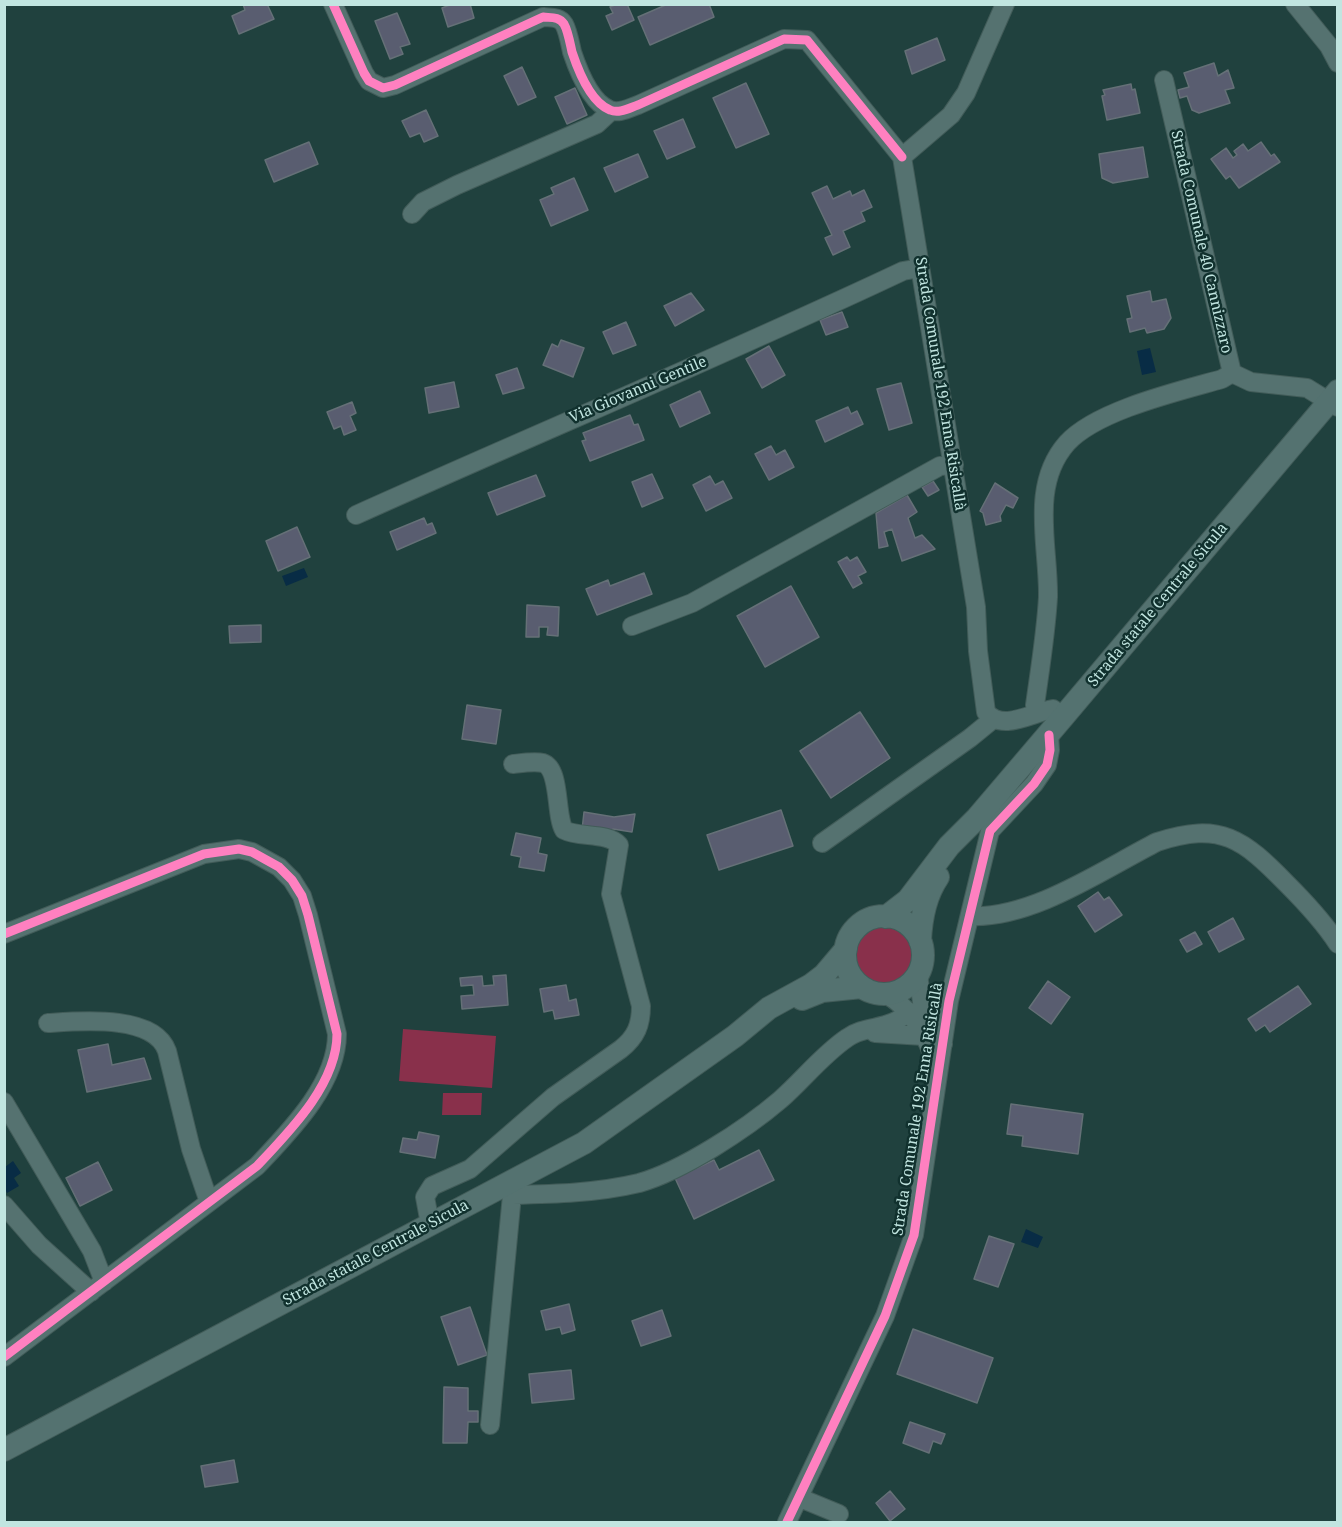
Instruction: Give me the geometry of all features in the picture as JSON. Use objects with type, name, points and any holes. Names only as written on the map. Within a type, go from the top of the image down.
[{"type":"main road","name":"Strada statale Centrale Sicula","points":[[886,917],[908,900],[949,846],[977,818],[1335,400]]},
{"type":"main road","name":"Strada statale Centrale Sicula","points":[[921,941],[921,922],[933,883],[977,818]]},
{"type":"main road","points":[[886,917],[907,924],[921,941],[922,964],[918,975],[907,987],[885,994],[862,987],[848,970],[846,949],[856,929],[865,922],[886,917]]},
{"type":"main road","name":"Strada statale Centrale Sicula","points":[[4,1450],[430,1224],[508,1189],[584,1143],[735,1036],[769,1008],[824,975],[846,949]]},
{"type":"main road","name":"Strada statale Centrale Sicula","points":[[735,1036],[812,995],[839,988],[862,987]]},
{"type":"street","points":[[333,4],[364,73],[369,81],[383,88],[395,85],[543,17],[557,18],[564,24],[574,58],[588,87],[599,102],[611,111],[623,111],[638,105],[784,39],[807,40],[902,157],[951,115],[966,93],[1005,4]]},
{"type":"street","points":[[1295,4],[1329,46],[1338,63]]},
{"type":"street","name":"Strada Comunale 40 Cannizzaro","points":[[1164,80],[1232,373],[1251,382],[1307,387],[1335,400]]},
{"type":"street","points":[[412,214],[423,202],[597,124],[611,111]]},
{"type":"street","name":"Strada Comunale 192 Enna Risicallà","points":[[902,157],[976,607],[978,651],[986,712],[992,720]]},
{"type":"street","name":"Via Giovanni Gentile","points":[[356,515],[571,418],[745,345],[903,271],[921,268]]},
{"type":"street","points":[[1036,712],[1048,594],[1044,496],[1061,451],[1080,432],[1123,410],[1222,379],[1232,373]]},
{"type":"street","points":[[632,626],[692,603],[940,466],[954,465]]},
{"type":"street","points":[[822,843],[992,720],[1001,723],[1053,709],[1064,717]]},
{"type":"street","name":"Strada Comunale 192 Enna Risicallà","points":[[787,1522],[880,1326],[914,1235],[949,1001],[990,831],[1034,784],[1047,765],[1050,750],[1048,735]]},
{"type":"street","points":[[430,1224],[425,1197],[432,1186],[470,1169],[554,1097],[621,1049],[631,1041],[641,1019],[641,1006],[611,894],[619,845],[613,840],[571,834],[564,830],[559,816],[555,782],[548,767],[542,763],[513,764]]},
{"type":"street","points":[[970,916],[988,917],[1016,910],[1077,883],[1157,842],[1177,835],[1203,833],[1226,836],[1254,851],[1323,920],[1338,944]]},
{"type":"street","points":[[4,934],[204,854],[239,849],[252,852],[279,867],[292,880],[302,896],[335,1018],[337,1046],[326,1080],[276,1146],[257,1166],[4,1357]]},
{"type":"street","points":[[918,975],[922,1002],[943,1044]]},
{"type":"street","points":[[885,994],[897,1000],[908,1011],[924,1036],[939,1071]]},
{"type":"street","points":[[490,1425],[508,1189],[596,1191],[640,1182],[676,1167],[756,1119],[849,1036],[891,1024],[902,1019],[908,1011]]},
{"type":"street","points":[[48,1023],[108,1021],[152,1033],[162,1041],[167,1051],[191,1149],[210,1202]]},
{"type":"street","points":[[849,1036],[886,1033],[924,1036]]},
{"type":"street","points":[[4,1102],[92,1251],[97,1287]]},
{"type":"street","points":[[4,1206],[39,1245],[97,1287]]},
{"type":"street","points":[[800,1498],[839,1514]]},
{"type":"shaded area","points":[[885,922],[898,925],[908,932],[915,942],[918,955],[915,968],[908,978],[898,985],[885,988],[872,985],[862,978],[855,968],[852,955],[855,942],[862,932],[872,925]]},
{"type":"shaded area","points":[[403,1029],[496,1036],[492,1088],[399,1081]]},
{"type":"shaded area","points":[[443,1093],[482,1093],[481,1115],[442,1115]]},
{"type":"water","points":[[1150,348],[1156,372],[1142,375],[1137,351]]},
{"type":"water","points":[[304,568],[308,577],[286,586],[282,576]]},
{"type":"water","points":[[13,1161],[21,1173],[14,1178],[19,1186],[7,1193],[5,1167]]},
{"type":"water","points":[[1026,1229],[1043,1237],[1038,1248],[1021,1242]]},
{"type":"building","points":[[243,4],[267,4],[274,19],[239,34],[232,16],[245,10]]},
{"type":"building","points":[[452,4],[470,4],[474,18],[448,27],[442,8]]},
{"type":"building","points":[[627,4],[634,20],[612,30],[606,16],[613,13],[610,7]]},
{"type":"building","points":[[668,4],[709,4],[714,17],[650,45],[638,17]]},
{"type":"building","points":[[397,13],[410,44],[400,47],[403,54],[390,59],[375,21]]},
{"type":"building","points":[[937,38],[945,60],[912,74],[905,51]]},
{"type":"building","points":[[1214,63],[1218,76],[1228,70],[1234,88],[1225,90],[1230,103],[1199,113],[1192,110],[1187,96],[1180,98],[1178,90],[1189,87],[1184,73]]},
{"type":"building","points":[[522,67],[536,97],[518,105],[504,76]]},
{"type":"building","points":[[746,83],[769,134],[736,148],[713,98]]},
{"type":"building","points":[[1131,84],[1132,90],[1135,89],[1140,113],[1107,120],[1103,90]]},
{"type":"building","points":[[575,88],[587,115],[567,124],[555,97]]},
{"type":"building","points":[[426,110],[438,136],[424,142],[420,133],[410,137],[402,121]]},
{"type":"building","points":[[683,119],[695,147],[667,159],[654,131]]},
{"type":"building","points":[[309,142],[318,164],[274,182],[265,160]]},
{"type":"building","points":[[1261,142],[1271,156],[1274,154],[1280,162],[1239,188],[1230,176],[1226,179],[1211,159],[1226,148],[1233,158],[1237,155],[1234,151],[1243,144],[1248,151]]},
{"type":"building","points":[[1143,147],[1148,177],[1113,183],[1102,178],[1099,154]]},
{"type":"building","points":[[638,154],[648,177],[615,192],[604,168]]},
{"type":"building","points":[[574,178],[588,210],[551,226],[540,200],[554,194],[551,188]]},
{"type":"building","points":[[827,186],[833,199],[850,191],[852,196],[864,190],[872,207],[861,212],[865,221],[843,231],[850,247],[833,255],[825,238],[832,235],[812,193]]},
{"type":"building","points":[[1150,291],[1152,302],[1166,299],[1171,318],[1164,329],[1147,333],[1145,328],[1130,332],[1127,319],[1132,318],[1127,296]]},
{"type":"building","points":[[691,293],[704,310],[675,326],[664,306]]},
{"type":"building","points":[[842,312],[848,327],[826,335],[820,320]]},
{"type":"building","points":[[626,322],[636,345],[613,354],[603,332]]},
{"type":"building","points":[[561,340],[584,348],[573,377],[543,365],[552,344],[558,347]]},
{"type":"building","points":[[769,346],[785,375],[762,388],[746,359]]},
{"type":"building","points":[[517,368],[524,388],[503,394],[496,375]]},
{"type":"building","points":[[454,382],[459,407],[429,413],[425,388]]},
{"type":"building","points":[[901,383],[912,423],[889,430],[877,389]]},
{"type":"building","points":[[700,391],[710,413],[680,427],[670,405]]},
{"type":"building","points":[[352,402],[356,413],[350,416],[356,430],[344,435],[341,426],[334,429],[327,412]]},
{"type":"building","points":[[848,407],[851,414],[857,411],[863,424],[825,442],[816,421]]},
{"type":"building","points":[[630,415],[634,425],[638,424],[644,440],[590,461],[582,441],[586,440],[583,433]]},
{"type":"building","points":[[771,446],[776,455],[785,450],[794,467],[769,480],[755,454]]},
{"type":"building","points":[[652,474],[663,498],[642,507],[632,482]]},
{"type":"building","points":[[536,475],[545,496],[497,515],[488,493]]},
{"type":"building","points":[[710,476],[715,485],[723,481],[732,498],[706,511],[693,485]]},
{"type":"building","points":[[933,481],[939,490],[928,496],[922,487]]},
{"type":"building","points":[[995,483],[1018,498],[1013,508],[1006,505],[1000,516],[1001,521],[986,525],[983,513],[980,511]]},
{"type":"building","points":[[907,495],[917,512],[908,518],[915,538],[922,535],[935,549],[902,561],[892,529],[884,532],[888,546],[879,548],[876,513]]},
{"type":"building","points":[[424,518],[427,525],[432,523],[436,533],[397,550],[390,532]]},
{"type":"building","points":[[297,527],[310,557],[278,571],[266,541]]},
{"type":"building","points":[[847,557],[850,561],[857,557],[866,572],[858,576],[862,583],[853,588],[838,562]]},
{"type":"building","points":[[644,573],[652,594],[597,615],[586,589],[608,580],[610,586]]},
{"type":"building","points":[[791,586],[819,637],[765,667],[737,616]]},
{"type":"building","points":[[527,605],[559,607],[558,636],[547,635],[548,627],[539,627],[539,637],[526,637]]},
{"type":"building","points":[[261,625],[261,642],[230,643],[229,626]]},
{"type":"building","points":[[467,705],[501,710],[496,744],[462,739]]},
{"type":"building","points":[[860,712],[890,758],[831,798],[800,751]]},
{"type":"building","points":[[781,810],[793,846],[719,870],[707,835]]},
{"type":"building","points":[[584,812],[614,817],[635,814],[632,832],[613,829],[612,834],[582,830]]},
{"type":"building","points":[[516,833],[541,838],[538,853],[547,855],[544,871],[519,867],[521,857],[511,855]]},
{"type":"building","points":[[1098,892],[1104,900],[1109,897],[1122,915],[1095,932],[1078,906]]},
{"type":"building","points":[[1233,918],[1244,939],[1219,952],[1208,932]]},
{"type":"building","points":[[1195,932],[1202,944],[1187,952],[1180,940]]},
{"type":"building","points":[[506,975],[508,1005],[462,1009],[461,996],[474,995],[473,985],[461,986],[460,978],[482,976],[483,986],[494,985],[493,976]]},
{"type":"building","points":[[1048,981],[1070,997],[1051,1024],[1029,1008]]},
{"type":"building","points":[[566,985],[569,1001],[576,999],[579,1015],[555,1019],[553,1010],[544,1012],[540,989]]},
{"type":"building","points":[[1298,986],[1311,1004],[1270,1032],[1265,1025],[1256,1031],[1248,1019]]},
{"type":"building","points":[[108,1044],[112,1065],[144,1058],[151,1079],[87,1092],[78,1050]]},
{"type":"building","points":[[1011,1104],[1083,1114],[1078,1154],[1022,1146],[1023,1136],[1007,1134]]},
{"type":"building","points":[[419,1132],[439,1136],[435,1158],[400,1152],[403,1138],[417,1140]]},
{"type":"building","points":[[759,1150],[774,1180],[694,1219],[675,1178],[714,1160],[719,1170]]},
{"type":"building","points":[[98,1162],[112,1190],[80,1206],[66,1178]]},
{"type":"building","points":[[989,1236],[1014,1244],[998,1287],[974,1279]]},
{"type":"building","points":[[569,1304],[575,1330],[562,1334],[560,1327],[546,1330],[541,1311]]},
{"type":"building","points":[[470,1307],[487,1355],[458,1365],[441,1317]]},
{"type":"building","points":[[662,1310],[671,1336],[641,1346],[632,1321]]},
{"type":"building","points":[[913,1329],[993,1358],[977,1403],[897,1374]]},
{"type":"building","points":[[571,1370],[574,1399],[532,1403],[529,1374]]},
{"type":"building","points":[[444,1387],[468,1388],[468,1411],[478,1411],[478,1422],[468,1422],[467,1443],[443,1443]]},
{"type":"building","points":[[910,1422],[945,1434],[941,1444],[933,1441],[929,1453],[903,1443]]},
{"type":"building","points":[[234,1460],[238,1482],[205,1487],[201,1466]]},
{"type":"building","points":[[890,1491],[905,1509],[890,1521],[876,1503]]},
{"type":"cycle path","points":[[333,4],[364,73],[369,81],[383,88],[395,85],[543,17],[557,19],[562,21],[565,27],[578,68],[591,93],[603,106],[617,111],[638,105],[784,39],[807,40],[902,157]]},
{"type":"cycle path","points":[[787,1522],[885,1316],[914,1235],[949,1001],[990,831],[1034,784],[1047,765],[1050,750],[1049,735]]},
{"type":"cycle path","points":[[4,934],[204,854],[239,849],[252,852],[279,867],[292,880],[302,896],[337,1034],[335,1053],[320,1089],[297,1122],[257,1166],[4,1357]]}]
